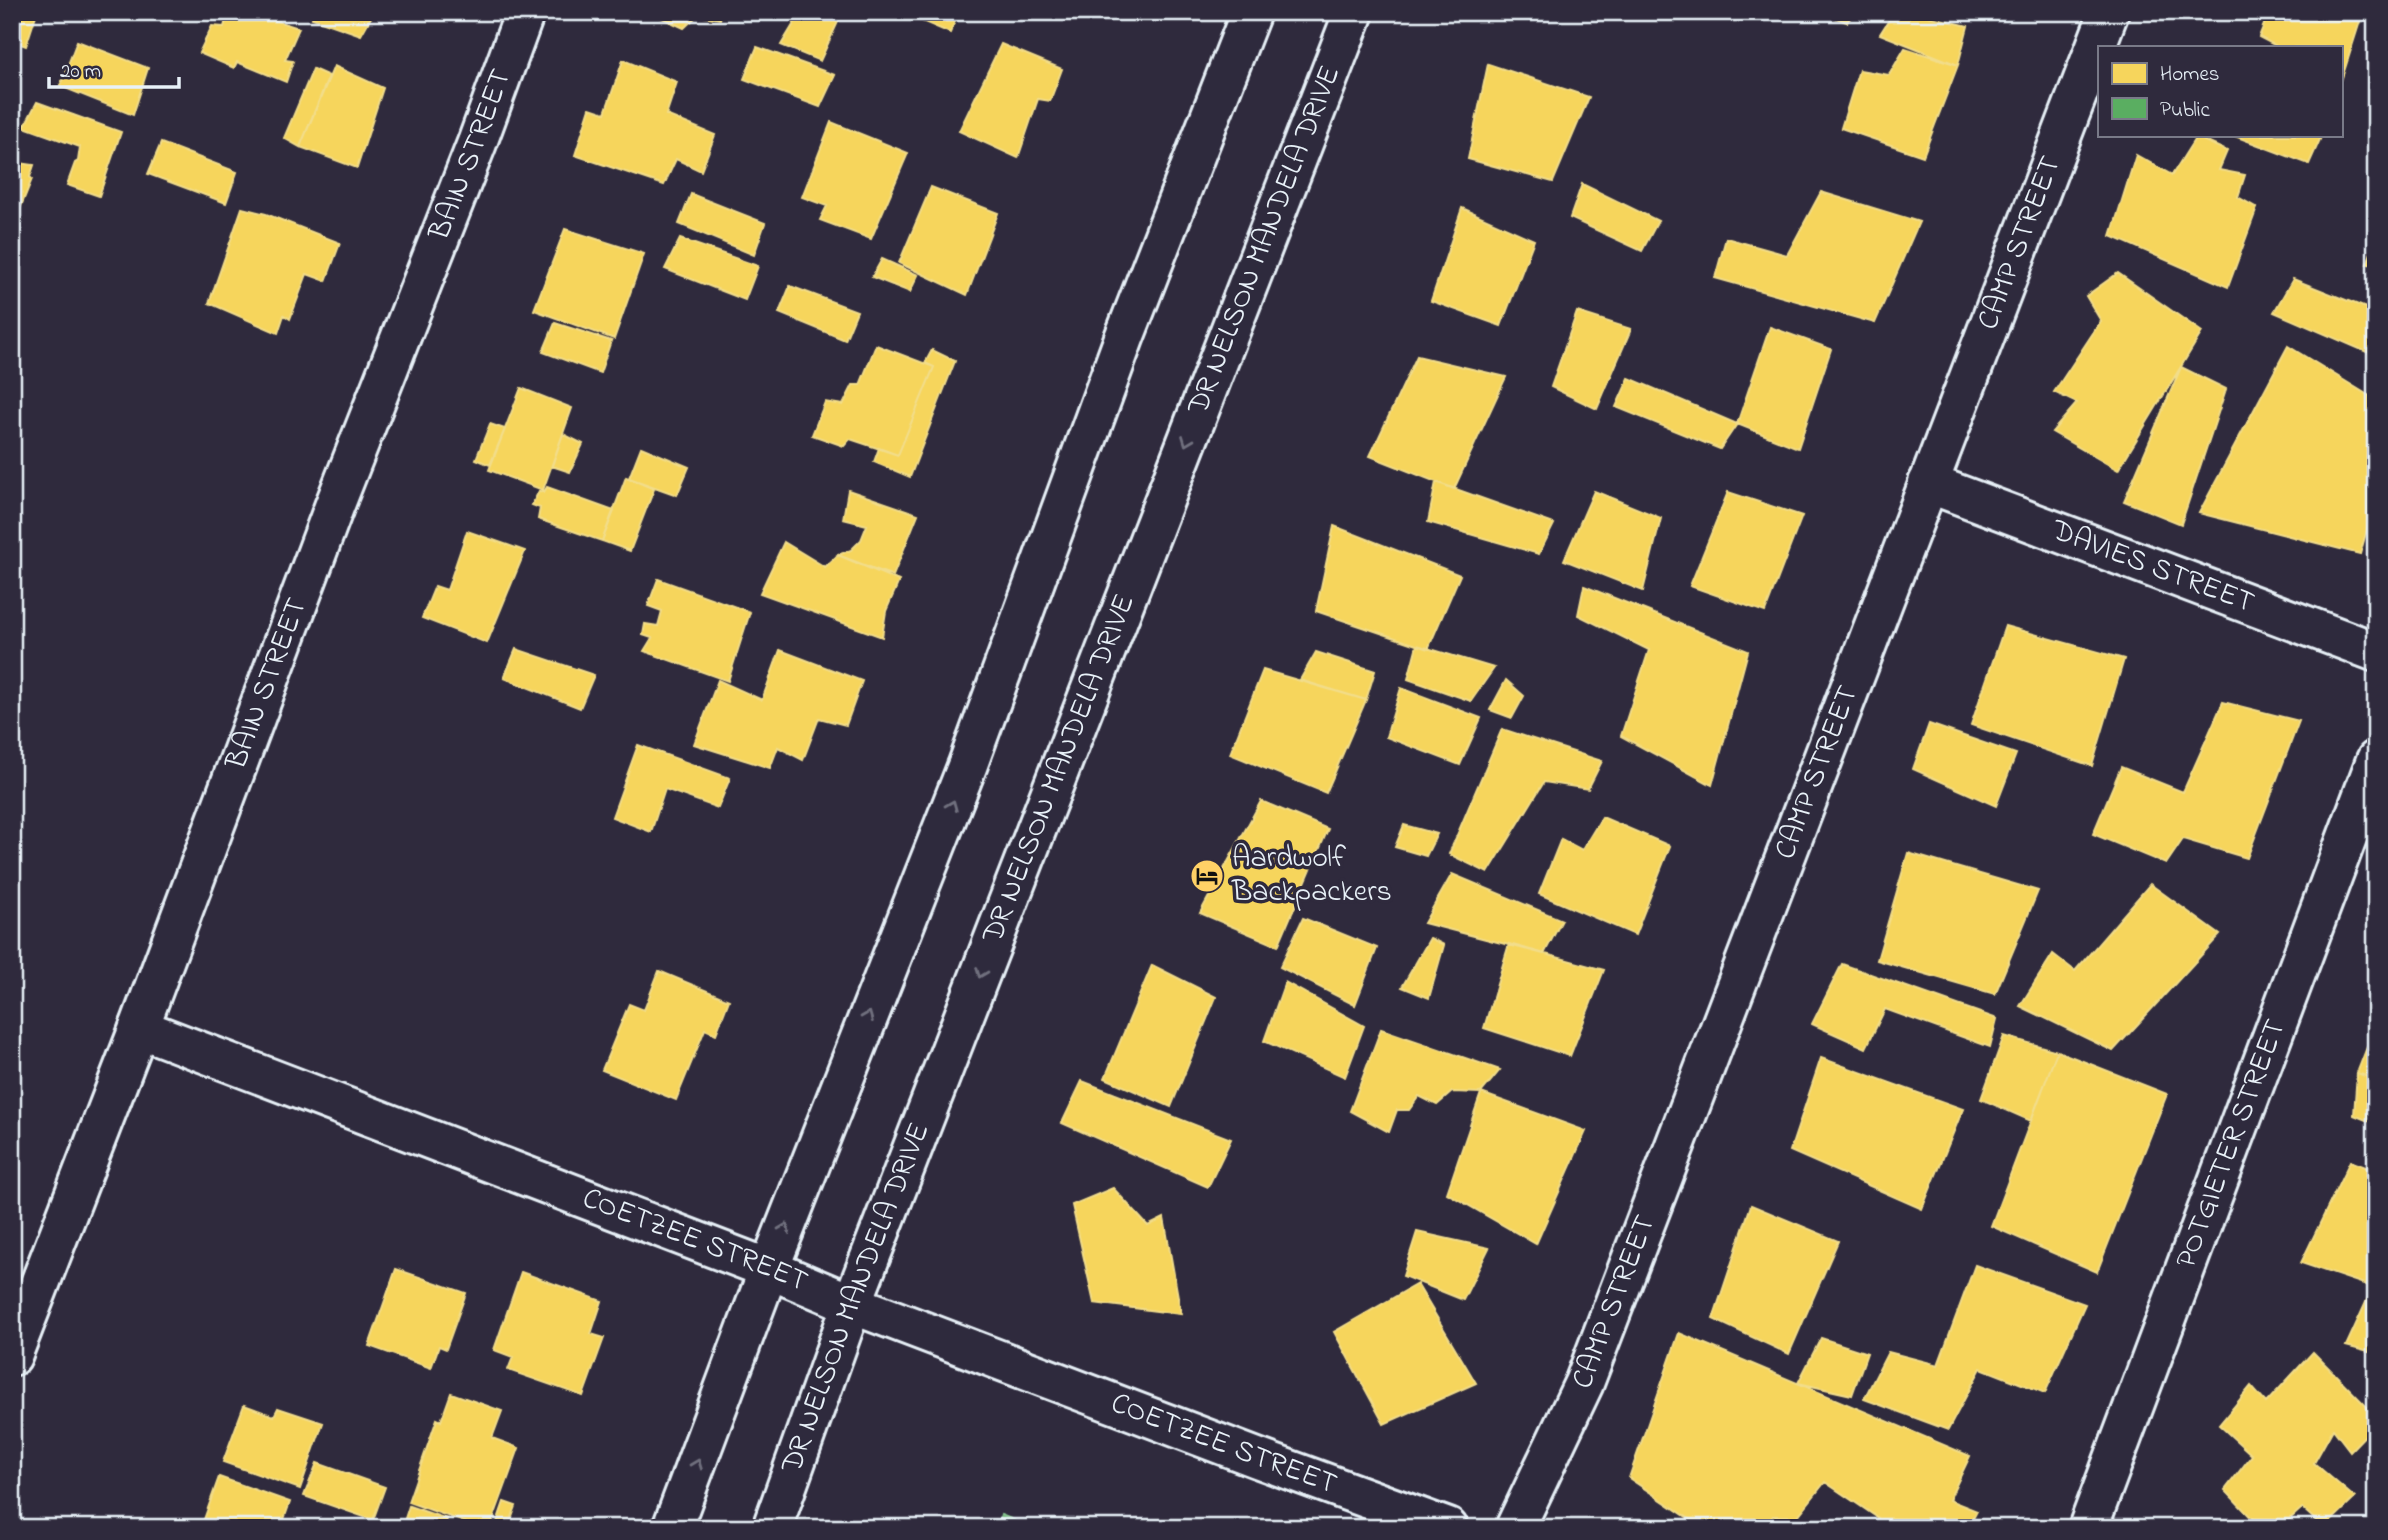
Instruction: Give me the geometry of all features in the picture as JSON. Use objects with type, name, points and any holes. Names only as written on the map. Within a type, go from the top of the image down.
[{"type":"street","name":"BAIN STREET","points":[[12,1356],[525,12]]},
{"type":"street","points":[[673,1528],[769,1269],[968,764],[1124,338],[1251,12]]},
{"type":"street","name":"DR NELSON MANDELA DRIVE","points":[[772,1528],[852,1304],[1354,12]]},
{"type":"street","name":"CAMP STREET","points":[[1515,1528],[1584,1383],[2109,12]]},
{"type":"street","name":"DAVIES STREET","points":[[1928,483],[2376,652]]},
{"type":"street","name":"POTGIETER STREET","points":[[2088,1528],[2376,760]]},
{"type":"street","name":"COETZEE STREET","points":[[139,1028],[769,1269],[852,1304],[1448,1528]]},
{"type":"building: Homes","points":[[12,12],[37,12],[26,46],[12,41]]},
{"type":"building: Homes","points":[[240,12],[249,12],[299,28],[285,60],[293,61],[286,82],[237,62],[234,68],[199,53],[212,26],[224,27],[226,20],[235,22]]},
{"type":"building: Homes","points":[[314,12],[374,12],[361,35],[312,18]]},
{"type":"building: Homes","points":[[649,12],[722,12],[720,19],[698,15],[684,28]]},
{"type":"building: Homes","points":[[801,12],[838,22],[820,61],[781,45]]},
{"type":"building: Homes","points":[[901,12],[959,12],[950,33]]},
{"type":"building: Homes","points":[[1819,12],[1855,12],[1847,22]]},
{"type":"building: Homes","points":[[1894,12],[1912,12],[1968,26],[1958,65],[1880,34]]},
{"type":"building: Homes","points":[[2269,12],[2363,12],[2342,78],[2342,46],[2276,46],[2259,37]]},
{"type":"building: Homes","points":[[77,41],[148,68],[133,115],[60,86]]},
{"type":"building: Homes","points":[[1001,44],[1062,69],[1050,101],[1038,99],[1018,158],[959,131]]},
{"type":"building: Homes","points":[[757,47],[835,75],[820,107],[744,79]]},
{"type":"building: Homes","points":[[1905,48],[1958,65],[1923,156],[1841,128],[1859,70],[1889,75]]},
{"type":"building: Homes","points":[[623,60],[677,82],[666,115],[715,135],[701,171],[676,159],[664,185],[575,155],[590,108],[605,113]]},
{"type":"building: Homes","points":[[1488,64],[1589,97],[1553,182],[1468,159]]},
{"type":"building: Homes","points":[[334,66],[383,88],[357,168],[300,147]]},
{"type":"building: Homes","points":[[313,69],[329,76],[300,147],[284,138]]},
{"type":"building: Homes","points":[[37,102],[121,132],[99,196],[67,185],[78,161],[80,147],[24,127]]},
{"type":"building: Homes","points":[[831,122],[908,153],[871,239],[820,220],[827,206],[802,197]]},
{"type":"building: Homes","points":[[2235,136],[2322,136],[2309,164]]},
{"type":"building: Homes","points":[[2196,137],[2227,151],[2219,170],[2245,175],[2238,197],[2257,208],[2228,287],[2111,236],[2136,155],[2172,175]]},
{"type":"building: Homes","points":[[161,143],[237,172],[226,203],[148,174]]},
{"type":"building: Homes","points":[[12,162],[34,165],[30,177],[32,179],[17,216],[12,215]]},
{"type":"building: Homes","points":[[1582,184],[1658,221],[1642,251],[1570,218]]},
{"type":"building: Homes","points":[[931,187],[998,213],[967,295],[899,263]]},
{"type":"building: Homes","points":[[1821,192],[1919,222],[1875,323],[1715,278],[1726,238],[1787,255]]},
{"type":"building: Homes","points":[[691,194],[765,223],[754,255],[679,224]]},
{"type":"building: Homes","points":[[242,208],[266,214],[340,243],[326,281],[307,274],[290,319],[284,315],[278,333],[209,303]]},
{"type":"building: Homes","points":[[1462,208],[1534,240],[1501,326],[1431,301]]},
{"type":"building: Homes","points":[[565,229],[644,254],[614,339],[534,310]]},
{"type":"building: Homes","points":[[680,239],[758,266],[745,300],[665,269]]},
{"type":"building: Homes","points":[[2376,239],[2376,265],[2367,264]]},
{"type":"building: Homes","points":[[882,259],[918,275],[910,292],[872,277]]},
{"type":"building: Homes","points":[[2118,273],[2202,332],[2118,470],[2052,432],[2077,403],[2054,392],[2101,321],[2086,296]]},
{"type":"building: Homes","points":[[2293,279],[2376,312],[2376,356],[2274,312]]},
{"type":"building: Homes","points":[[790,286],[857,311],[845,340],[779,313]]},
{"type":"building: Homes","points":[[1577,312],[1631,329],[1597,409],[1551,387]]},
{"type":"building: Homes","points":[[555,323],[611,341],[600,373],[543,352]]},
{"type":"building: Homes","points":[[1770,327],[1831,349],[1798,448],[1737,424]]},
{"type":"building: Homes","points":[[876,345],[934,367],[898,455],[850,439],[844,446],[812,435],[825,402],[843,405],[853,385],[860,385]]},
{"type":"building: Homes","points":[[2288,346],[2376,400],[2376,499],[2360,554],[2199,513]]},
{"type":"building: Homes","points":[[932,350],[955,361],[910,477],[874,462],[879,448],[898,455],[934,367],[925,363]]},
{"type":"building: Homes","points":[[1417,356],[1506,377],[1454,489],[1370,456]]},
{"type":"building: Homes","points":[[2181,367],[2226,389],[2181,524],[2124,501]]},
{"type":"building: Homes","points":[[1629,378],[1737,424],[1720,449],[1616,407]]},
{"type":"building: Homes","points":[[521,388],[572,408],[543,490],[489,470]]},
{"type":"building: Homes","points":[[490,424],[505,429],[490,465],[476,459]]},
{"type":"building: Homes","points":[[563,434],[583,444],[570,472],[552,466]]},
{"type":"building: Homes","points":[[641,447],[689,467],[677,495],[629,478]]},
{"type":"building: Homes","points":[[626,477],[654,489],[630,551],[602,541]]},
{"type":"building: Homes","points":[[1436,482],[1554,524],[1539,554],[1428,522]]},
{"type":"building: Homes","points":[[547,487],[614,511],[602,541],[538,519],[540,508],[532,505],[539,491],[544,492]]},
{"type":"building: Homes","points":[[848,490],[918,514],[893,576],[838,555],[851,550],[861,540],[867,525],[843,519]]},
{"type":"building: Homes","points":[[1594,491],[1661,518],[1643,591],[1564,560]]},
{"type":"building: Homes","points":[[1728,492],[1802,516],[1765,612],[1690,586]]},
{"type":"building: Homes","points":[[1334,526],[1460,575],[1428,649],[1316,611]]},
{"type":"building: Homes","points":[[467,531],[525,551],[487,643],[422,618],[435,586],[447,590]]},
{"type":"building: Homes","points":[[784,542],[825,567],[838,555],[899,581],[886,611],[882,637],[760,593]]},
{"type":"building: Homes","points":[[658,579],[750,612],[728,681],[644,651],[652,638],[643,635],[645,624],[658,626],[662,611],[648,606]]},
{"type":"building: Homes","points":[[1584,586],[1748,651],[1712,785],[1621,736],[1649,650],[1578,615]]},
{"type":"building: Homes","points":[[2005,626],[2124,659],[2092,766],[1971,725]]},
{"type":"building: Homes","points":[[1417,645],[1494,668],[1471,701],[1408,679]]},
{"type":"building: Homes","points":[[516,649],[594,675],[580,708],[504,678]]},
{"type":"building: Homes","points":[[780,650],[862,681],[846,725],[819,718],[803,760],[778,747],[770,768],[694,744],[718,680],[762,700]]},
{"type":"building: Homes","points":[[1316,652],[1375,671],[1366,700],[1300,680]]},
{"type":"building: Homes","points":[[1263,670],[1366,700],[1326,793],[1230,754]]},
{"type":"building: Homes","points":[[1506,680],[1524,696],[1512,718],[1490,710]]},
{"type":"building: Homes","points":[[1401,688],[1481,718],[1460,765],[1386,737]]},
{"type":"building: Homes","points":[[2223,702],[2299,721],[2247,858],[2183,839],[2166,864],[2093,834],[2121,767],[2183,792]]},
{"type":"building: Homes","points":[[1929,724],[2016,754],[1996,806],[1913,769]]},
{"type":"building: Homes","points":[[1502,729],[1602,761],[1588,789],[1544,782],[1488,873],[1449,854]]},
{"type":"building: Homes","points":[[638,745],[730,778],[718,808],[665,789],[651,832],[612,817]]},
{"type":"building: Homes","points":[[1261,801],[1328,829],[1278,946],[1200,913]]},
{"type":"building: Homes","points":[[1602,817],[1670,846],[1635,935],[1539,894],[1561,839],[1582,850]]},
{"type":"building: Homes","points":[[1404,825],[1437,834],[1426,856],[1395,847]]},
{"type":"building: Homes","points":[[1908,853],[2038,891],[1995,994],[1877,960]]},
{"type":"building: Homes","points":[[1452,874],[1562,920],[1544,954],[1424,923]]},
{"type":"building: Homes","points":[[2150,884],[2220,935],[2113,1051],[2020,1006],[2053,954],[2075,971]]},
{"type":"building: Homes","points":[[1303,918],[1377,948],[1355,1005],[1280,967]]},
{"type":"building: Homes","points":[[1430,938],[1444,945],[1429,998],[1402,987]]},
{"type":"building: Homes","points":[[1509,944],[1604,970],[1570,1056],[1484,1028]]},
{"type":"building: Homes","points":[[1842,964],[1997,1019],[1990,1047],[1885,1009],[1866,1048],[1812,1024]]},
{"type":"building: Homes","points":[[1152,965],[1216,997],[1171,1107],[1105,1078]]},
{"type":"building: Homes","points":[[659,971],[729,1000],[716,1034],[705,1029],[676,1100],[602,1070],[629,1004],[644,1010]]},
{"type":"building: Homes","points":[[1285,982],[1364,1026],[1345,1077],[1264,1041]]},
{"type":"building: Homes","points":[[2376,1024],[2376,1079],[2357,1073]]},
{"type":"building: Homes","points":[[1381,1029],[1500,1070],[1481,1093],[1452,1092],[1437,1105],[1419,1096],[1409,1110],[1397,1110],[1389,1132],[1350,1111]]},
{"type":"building: Homes","points":[[2004,1036],[2057,1051],[2031,1121],[1981,1099]]},
{"type":"building: Homes","points":[[2057,1051],[2167,1094],[2097,1272],[1991,1226]]},
{"type":"building: Homes","points":[[1821,1058],[1963,1109],[1922,1209],[1790,1151]]},
{"type":"building: Homes","points":[[2357,1073],[2376,1080],[2376,1124],[2354,1115]]},
{"type":"building: Homes","points":[[1082,1081],[1231,1139],[1208,1187],[1062,1123]]},
{"type":"building: Homes","points":[[1481,1093],[1586,1131],[1536,1244],[1447,1193]]},
{"type":"building: Homes","points":[[2350,1161],[2376,1171],[2376,1203],[2373,1209],[2376,1209],[2376,1288],[2301,1263]]},
{"type":"building: Homes","points":[[1113,1188],[1148,1226],[1164,1218],[1181,1314],[1094,1303],[1072,1205]]},
{"type":"building: Homes","points":[[1751,1205],[1838,1241],[1789,1354],[1713,1319]]},
{"type":"building: Homes","points":[[1417,1232],[1489,1248],[1463,1300],[1403,1276]]},
{"type":"building: Homes","points":[[1975,1265],[2085,1304],[2045,1393],[1981,1368],[1948,1430],[1864,1399],[1888,1352],[1938,1365]]},
{"type":"building: Homes","points":[[396,1269],[466,1293],[446,1349],[439,1346],[431,1368],[369,1346]]},
{"type":"building: Homes","points":[[521,1272],[602,1301],[591,1334],[604,1338],[583,1396],[508,1370],[513,1357],[494,1350]]},
{"type":"building: Homes","points":[[1417,1284],[1476,1383],[1384,1424],[1334,1332]]},
{"type":"building: Homes","points":[[2373,1287],[2376,1288],[2376,1354],[2346,1346]]},
{"type":"building: Homes","points":[[1679,1333],[1970,1456],[1949,1500],[1977,1511],[1968,1528],[1874,1528],[1878,1518],[1825,1482],[1798,1516],[1773,1516],[1762,1528],[1703,1528],[1629,1478]]},
{"type":"building: Homes","points":[[1821,1338],[1867,1353],[1852,1395],[1798,1383]]},
{"type":"building: Homes","points":[[2313,1352],[2376,1416],[2376,1424],[2350,1451],[2333,1429],[2314,1463],[2355,1498],[2324,1528],[2302,1508],[2280,1528],[2261,1528],[2225,1490],[2252,1455],[2219,1425],[2251,1386],[2266,1403]]},
{"type":"building: Homes","points":[[451,1393],[502,1411],[492,1438],[519,1448],[490,1528],[481,1528],[408,1502],[437,1419],[441,1421]]},
{"type":"building: Homes","points":[[244,1405],[274,1416],[278,1408],[323,1423],[300,1489],[223,1462]]},
{"type":"building: Homes","points":[[317,1463],[385,1487],[373,1520],[304,1496]]},
{"type":"building: Homes","points":[[219,1477],[290,1502],[281,1528],[201,1528]]},
{"type":"building: Homes","points":[[504,1502],[516,1506],[508,1528],[495,1528]]},
{"type":"building: Homes","points":[[409,1506],[447,1519],[444,1528],[402,1528]]},
{"type":"building: Public","points":[[1001,1515],[1033,1528],[997,1528]]},
{"type":"place","name":"Aardwolf Backpackers","points":[[1207,876]]}]
